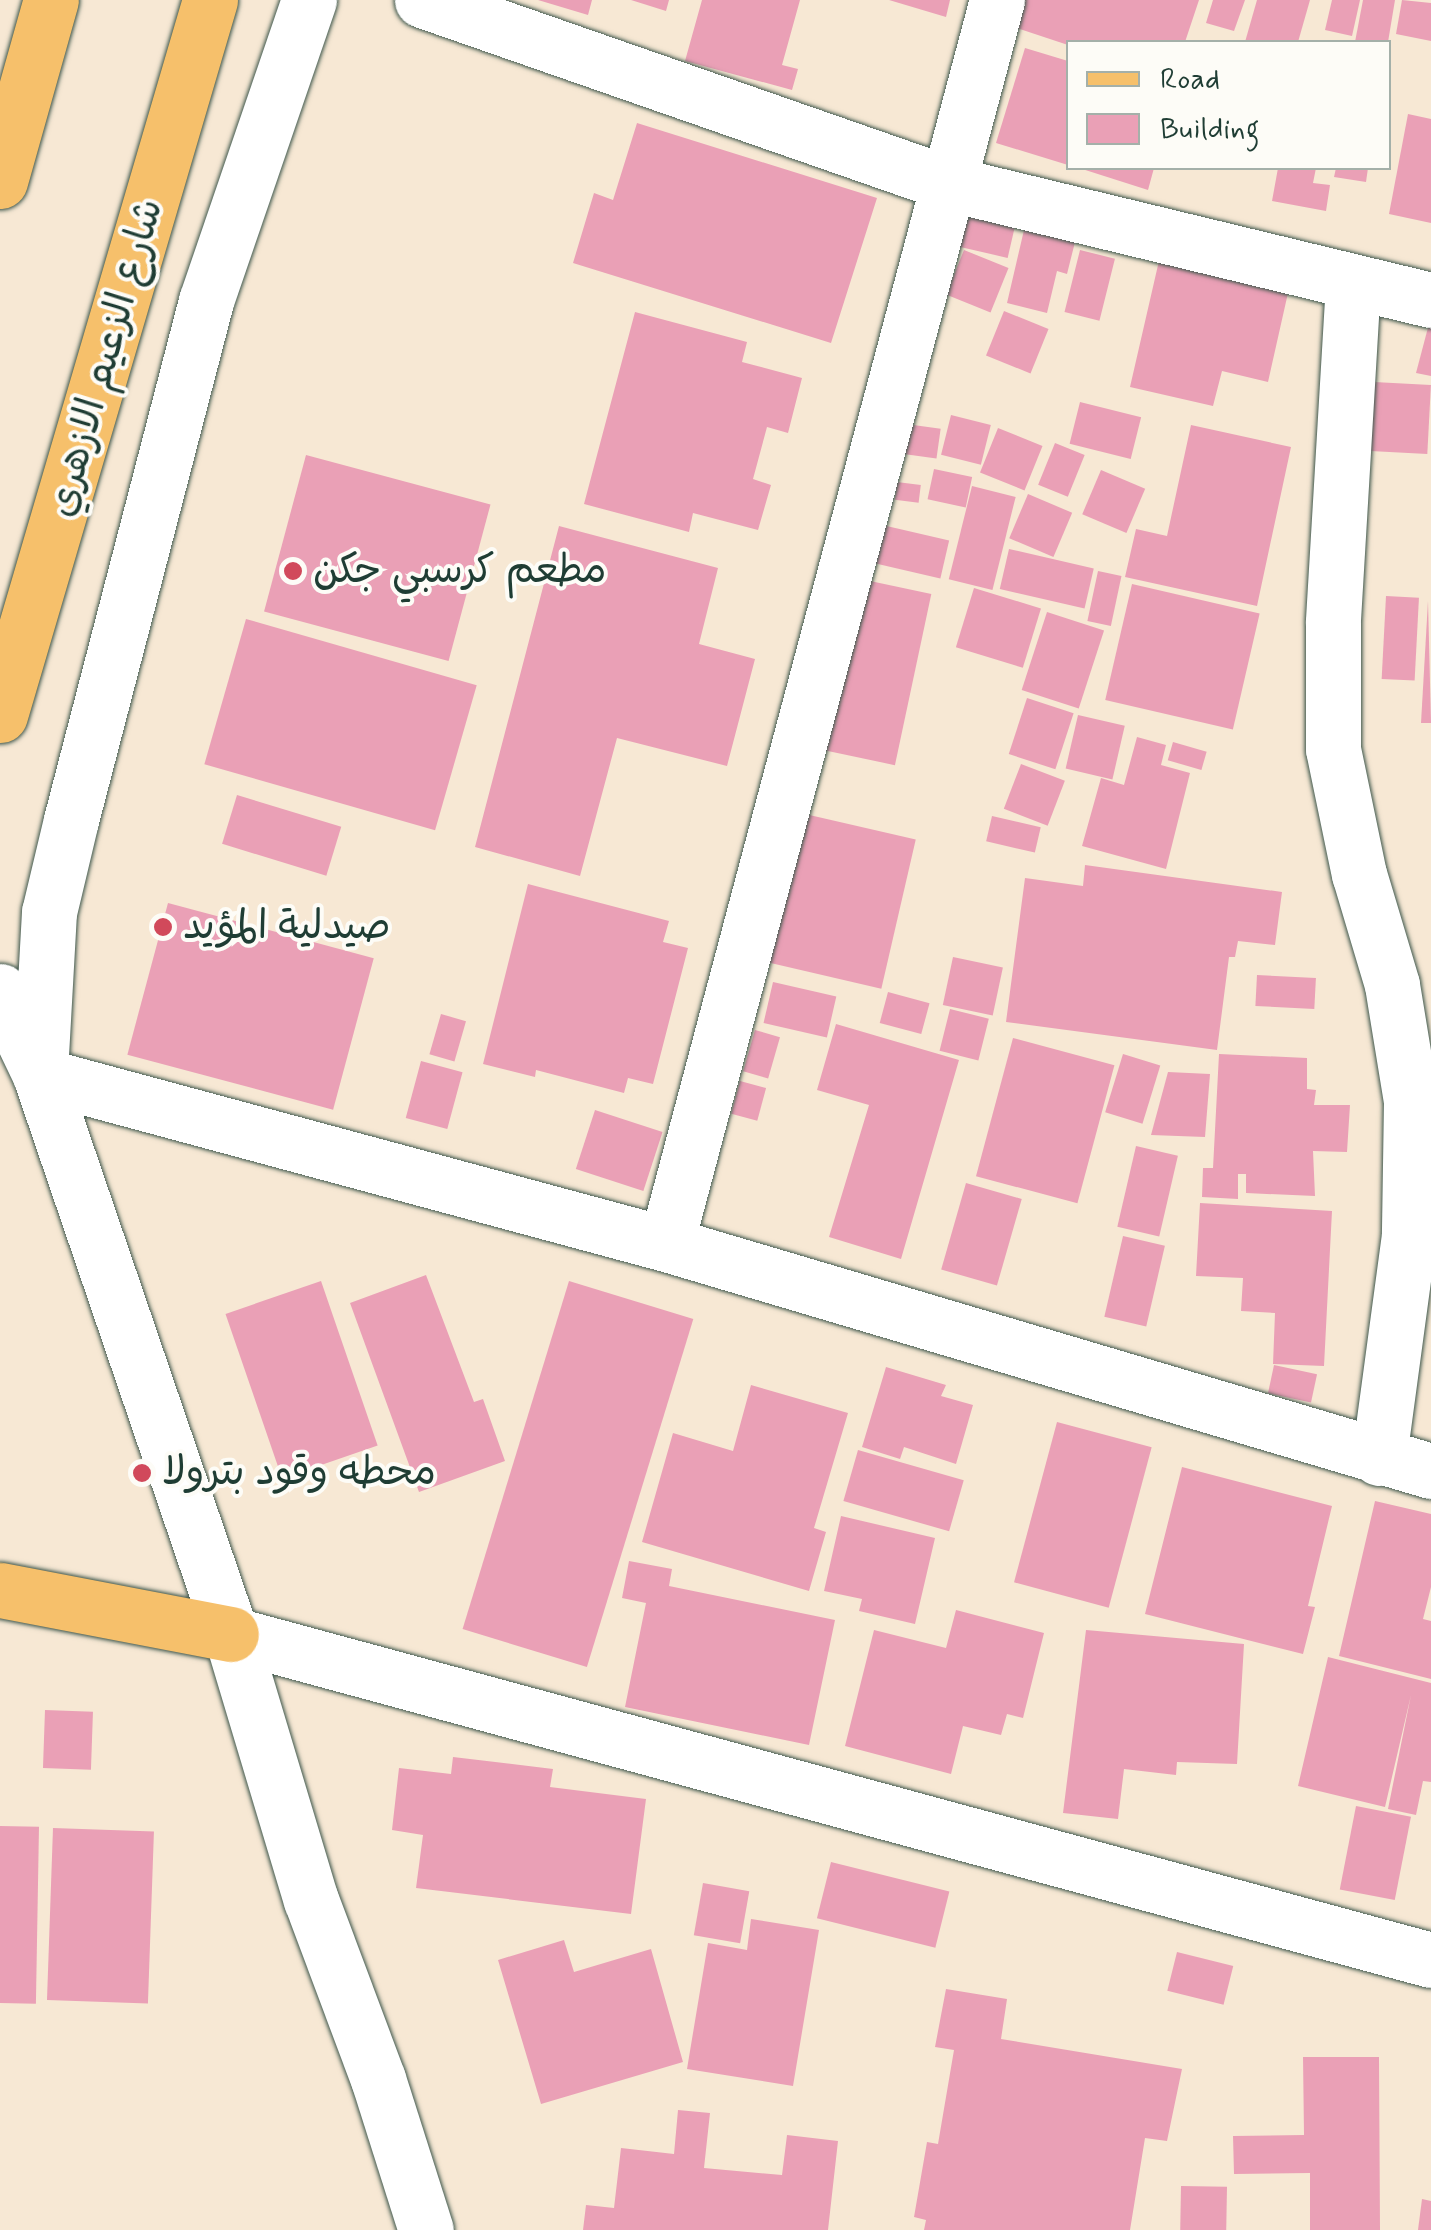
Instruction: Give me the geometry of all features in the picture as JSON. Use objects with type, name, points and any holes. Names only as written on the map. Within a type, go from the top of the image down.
[{"type":"main road","points":[[0,181],[51,0]]},
{"type":"main road","name":"شارع الزعيم الازهري","points":[[0,715],[210,0]]},
{"type":"main road","points":[[0,1590],[231,1634]]},
{"type":"street","points":[[40,1075],[50,912],[71,820],[206,301],[308,0]]},
{"type":"street","points":[[422,0],[947,182],[1431,300]]},
{"type":"street","points":[[666,1244],[997,0]]},
{"type":"street","points":[[1354,282],[1333,623],[1334,749],[1359,874],[1392,985],[1411,1101],[1409,1235],[1379,1458]]},
{"type":"street","points":[[0,991],[40,1075],[231,1634],[310,1900],[378,2079],[426,2230]]},
{"type":"street","points":[[40,1075],[666,1244],[1431,1471]]},
{"type":"street","points":[[231,1634],[1431,1960]]},
{"type":"building","points":[[538,0],[592,0],[588,15]]},
{"type":"building","points":[[631,0],[669,0],[666,11]]},
{"type":"building","points":[[702,0],[800,0],[782,65],[798,69],[792,90],[685,61]]},
{"type":"building","points":[[889,0],[950,0],[946,17]]},
{"type":"building","points":[[1010,0],[1199,0],[1186,40],[1066,40],[1066,44],[1002,23]]},
{"type":"building","points":[[1213,0],[1245,0],[1234,31],[1206,23]]},
{"type":"building","points":[[1257,0],[1310,0],[1299,40],[1246,40]]},
{"type":"building","points":[[1332,0],[1360,0],[1352,36],[1325,30]]},
{"type":"building","points":[[1363,0],[1395,0],[1388,40],[1355,40]]},
{"type":"building","points":[[1402,0],[1431,3],[1431,41],[1396,34]]},
{"type":"building","points":[[1025,48],[1066,60],[1066,164],[996,143]]},
{"type":"building","points":[[1408,114],[1431,119],[1431,223],[1389,214]]},
{"type":"building","points":[[637,123],[877,198],[831,343],[573,263],[594,193],[613,200]]},
{"type":"building","points":[[1085,170],[1153,170],[1148,190]]},
{"type":"building","points":[[1278,170],[1316,170],[1313,183],[1330,185],[1326,211],[1272,201]]},
{"type":"building","points":[[1336,170],[1368,170],[1366,182],[1334,177]]},
{"type":"building","points":[[965,207],[1017,219],[1008,258],[956,246]]},
{"type":"building","points":[[1024,230],[1075,242],[1067,274],[1057,271],[1047,313],[1007,303]]},
{"type":"building","points":[[964,250],[1009,268],[991,312],[946,295]]},
{"type":"building","points":[[1080,250],[1115,259],[1099,321],[1065,312]]},
{"type":"building","points":[[1161,252],[1290,284],[1268,382],[1222,371],[1213,406],[1130,387]]},
{"type":"building","points":[[1004,311],[1049,329],[1031,373],[986,356]]},
{"type":"building","points":[[635,312],[747,342],[742,362],[802,378],[788,433],[767,427],[753,479],[771,485],[758,530],[693,513],[689,532],[584,504]]},
{"type":"building","points":[[1431,320],[1431,376],[1416,373]]},
{"type":"building","points":[[1374,382],[1431,385],[1427,454],[1370,451]]},
{"type":"building","points":[[1080,402],[1141,417],[1131,459],[1070,444]]},
{"type":"building","points":[[951,415],[991,425],[981,465],[941,455]]},
{"type":"building","points":[[906,424],[941,429],[936,459],[902,454]]},
{"type":"building","points":[[1191,425],[1291,447],[1257,606],[1125,577],[1136,529],[1167,536]]},
{"type":"building","points":[[998,428],[1043,446],[1025,490],[980,473]]},
{"type":"building","points":[[1055,443],[1085,455],[1068,497],[1038,485]]},
{"type":"building","points":[[306,455],[490,504],[449,661],[264,611]]},
{"type":"building","points":[[934,469],[972,477],[966,507],[928,499]]},
{"type":"building","points":[[1101,470],[1145,489],[1126,533],[1082,514]]},
{"type":"building","points":[[897,482],[921,485],[919,503],[895,500]]},
{"type":"building","points":[[972,486],[1016,497],[992,590],[949,579]]},
{"type":"building","points":[[1028,494],[1072,513],[1053,557],[1009,538]]},
{"type":"building","points":[[878,524],[949,540],[940,578],[869,562]]},
{"type":"building","points":[[559,526],[718,568],[699,644],[755,659],[727,766],[617,738],[580,876],[475,847]]},
{"type":"building","points":[[1009,549],[1094,569],[1085,609],[1000,589]]},
{"type":"building","points":[[1098,571],[1121,576],[1111,626],[1087,621]]},
{"type":"building","points":[[856,578],[931,594],[895,765],[820,749]]},
{"type":"building","points":[[1132,584],[1260,613],[1233,729],[1105,700]]},
{"type":"building","points":[[974,588],[1041,608],[1023,668],[956,647]]},
{"type":"building","points":[[1386,596],[1419,598],[1415,681],[1382,679]]},
{"type":"building","points":[[1428,601],[1431,723],[1421,723]]},
{"type":"building","points":[[1047,612],[1104,631],[1079,709],[1022,690]]},
{"type":"building","points":[[246,619],[477,685],[435,830],[204,764]]},
{"type":"building","points":[[1027,698],[1074,713],[1055,769],[1009,754]]},
{"type":"building","points":[[1078,715],[1125,726],[1112,779],[1066,769]]},
{"type":"building","points":[[1137,737],[1166,745],[1161,765],[1190,773],[1166,869],[1082,846],[1101,778],[1124,785]]},
{"type":"building","points":[[1173,742],[1207,752],[1201,770],[1168,760]]},
{"type":"building","points":[[1021,764],[1065,781],[1048,826],[1004,809]]},
{"type":"building","points":[[237,795],[341,827],[326,876],[222,844]]},
{"type":"building","points":[[792,811],[916,840],[881,989],[758,960]]},
{"type":"building","points":[[992,816],[1041,827],[1035,853],[986,841]]},
{"type":"building","points":[[1085,865],[1282,892],[1275,945],[1238,941],[1235,957],[1229,957],[1217,1050],[1006,1022],[1025,878],[1083,886]]},
{"type":"building","points":[[528,884],[669,921],[663,942],[688,948],[653,1084],[628,1078],[624,1093],[536,1070],[535,1077],[483,1064]]},
{"type":"building","points":[[168,903],[374,958],[333,1110],[127,1055]]},
{"type":"building","points":[[953,957],[1003,968],[993,1016],[943,1005]]},
{"type":"building","points":[[1257,975],[1316,978],[1314,1009],[1255,1006]]},
{"type":"building","points":[[773,982],[836,997],[827,1038],[764,1023]]},
{"type":"building","points":[[888,992],[930,1003],[921,1034],[880,1023]]},
{"type":"building","points":[[950,1009],[989,1019],[978,1060],[940,1051]]},
{"type":"building","points":[[441,1014],[466,1021],[454,1062],[429,1054]]},
{"type":"building","points":[[836,1024],[959,1060],[901,1259],[829,1237],[869,1105],[817,1090]]},
{"type":"building","points":[[755,1030],[780,1037],[768,1079],[743,1071]]},
{"type":"building","points":[[1013,1038],[1114,1065],[1077,1203],[976,1176]]},
{"type":"building","points":[[1123,1054],[1160,1065],[1142,1124],[1105,1112]]},
{"type":"building","points":[[1219,1054],[1307,1058],[1307,1089],[1316,1090],[1314,1105],[1350,1105],[1347,1152],[1313,1151],[1315,1196],[1246,1193],[1246,1174],[1238,1174],[1238,1199],[1202,1197],[1203,1168],[1213,1168]]},
{"type":"building","points":[[421,1061],[463,1072],[447,1129],[406,1118]]},
{"type":"building","points":[[1168,1072],[1210,1074],[1205,1137],[1151,1135]]},
{"type":"building","points":[[740,1081],[766,1088],[757,1121],[731,1114]]},
{"type":"building","points":[[595,1110],[663,1132],[643,1191],[576,1169]]},
{"type":"building","points":[[1136,1146],[1178,1156],[1159,1237],[1117,1227]]},
{"type":"building","points":[[966,1183],[1022,1199],[997,1286],[941,1270]]},
{"type":"building","points":[[1200,1203],[1332,1211],[1324,1366],[1273,1364],[1275,1313],[1241,1311],[1243,1278],[1196,1276]]},
{"type":"building","points":[[1123,1236],[1165,1246],[1146,1327],[1104,1317]]},
{"type":"building","points":[[426,1275],[474,1402],[483,1399],[505,1461],[419,1492],[350,1303]]},
{"type":"building","points":[[321,1281],[378,1446],[282,1478],[226,1314]]},
{"type":"building","points":[[569,1281],[693,1319],[587,1667],[463,1629]]},
{"type":"building","points":[[1274,1365],[1317,1374],[1311,1403],[1268,1393]]},
{"type":"building","points":[[886,1367],[946,1385],[941,1396],[973,1405],[956,1464],[904,1447],[900,1459],[862,1447]]},
{"type":"building","points":[[751,1385],[848,1413],[814,1528],[826,1532],[809,1591],[642,1542],[673,1433],[733,1451]]},
{"type":"building","points":[[1057,1422],[1152,1447],[1109,1608],[1014,1582]]},
{"type":"building","points":[[858,1450],[964,1480],[949,1531],[843,1501]]},
{"type":"building","points":[[1182,1467],[1332,1506],[1308,1606],[1315,1607],[1303,1654],[1145,1614]]},
{"type":"building","points":[[1375,1501],[1431,1514],[1431,1587],[1423,1619],[1431,1621],[1431,1679],[1339,1656]]},
{"type":"building","points":[[841,1516],[935,1538],[915,1624],[859,1611],[862,1599],[824,1591]]},
{"type":"building","points":[[629,1561],[672,1569],[669,1586],[835,1620],[809,1745],[625,1707],[646,1603],[622,1598]]},
{"type":"building","points":[[956,1610],[1044,1633],[1023,1718],[1007,1714],[1001,1735],[963,1726],[951,1774],[845,1746],[874,1630],[946,1648]]},
{"type":"building","points":[[1086,1630],[1244,1644],[1237,1764],[1177,1762],[1176,1775],[1124,1769],[1118,1819],[1063,1813]]},
{"type":"building","points":[[1328,1657],[1431,1683],[1431,1782],[1423,1781],[1416,1815],[1388,1809],[1411,1695],[1385,1807],[1298,1786]]},
{"type":"building","points":[[45,1710],[93,1712],[91,1770],[43,1768]]},
{"type":"building","points":[[453,1757],[553,1769],[550,1787],[646,1799],[631,1914],[416,1888],[423,1835],[392,1830],[399,1768],[451,1774]]},
{"type":"building","points":[[1356,1806],[1411,1817],[1395,1900],[1340,1889]]},
{"type":"building","points":[[0,1826],[39,1827],[36,2004],[0,2003]]},
{"type":"building","points":[[53,1828],[154,1832],[148,2003],[47,2000]]},
{"type":"building","points":[[831,1862],[949,1892],[935,1948],[817,1918]]},
{"type":"building","points":[[703,1883],[749,1891],[740,1943],[694,1935]]},
{"type":"building","points":[[751,1919],[819,1930],[793,2086],[687,2069],[708,1943],[747,1950]]},
{"type":"building","points":[[564,1940],[574,1972],[651,1949],[683,2062],[541,2104],[498,1960]]},
{"type":"building","points":[[1177,1952],[1233,1966],[1224,2005],[1167,1991]]},
{"type":"building","points":[[946,1989],[1007,1999],[1001,2039],[1182,2069],[1167,2141],[1145,2138],[1130,2230],[924,2230],[926,2220],[914,2217],[927,2142],[938,2144],[954,2050],[935,2047]]},
{"type":"building","points":[[1303,2057],[1379,2057],[1380,2230],[1310,2230],[1310,2173],[1234,2174],[1233,2136],[1304,2135]]},
{"type":"building","points":[[678,2110],[710,2113],[704,2168],[782,2175],[787,2135],[838,2141],[828,2230],[583,2230],[586,2205],[614,2208],[621,2148],[674,2154]]},
{"type":"building","points":[[1181,2186],[1227,2187],[1226,2230],[1180,2230]]},
{"type":"building","points":[[1422,2199],[1431,2201],[1431,2230],[1418,2230]]},
{"type":"place","name":"مطعم كرسبي جكن","points":[[293,571]]},
{"type":"place","name":"صيدلية المؤيد","points":[[163,927]]},
{"type":"place","name":"محطه وقود بترولا","points":[[142,1473]]}]
